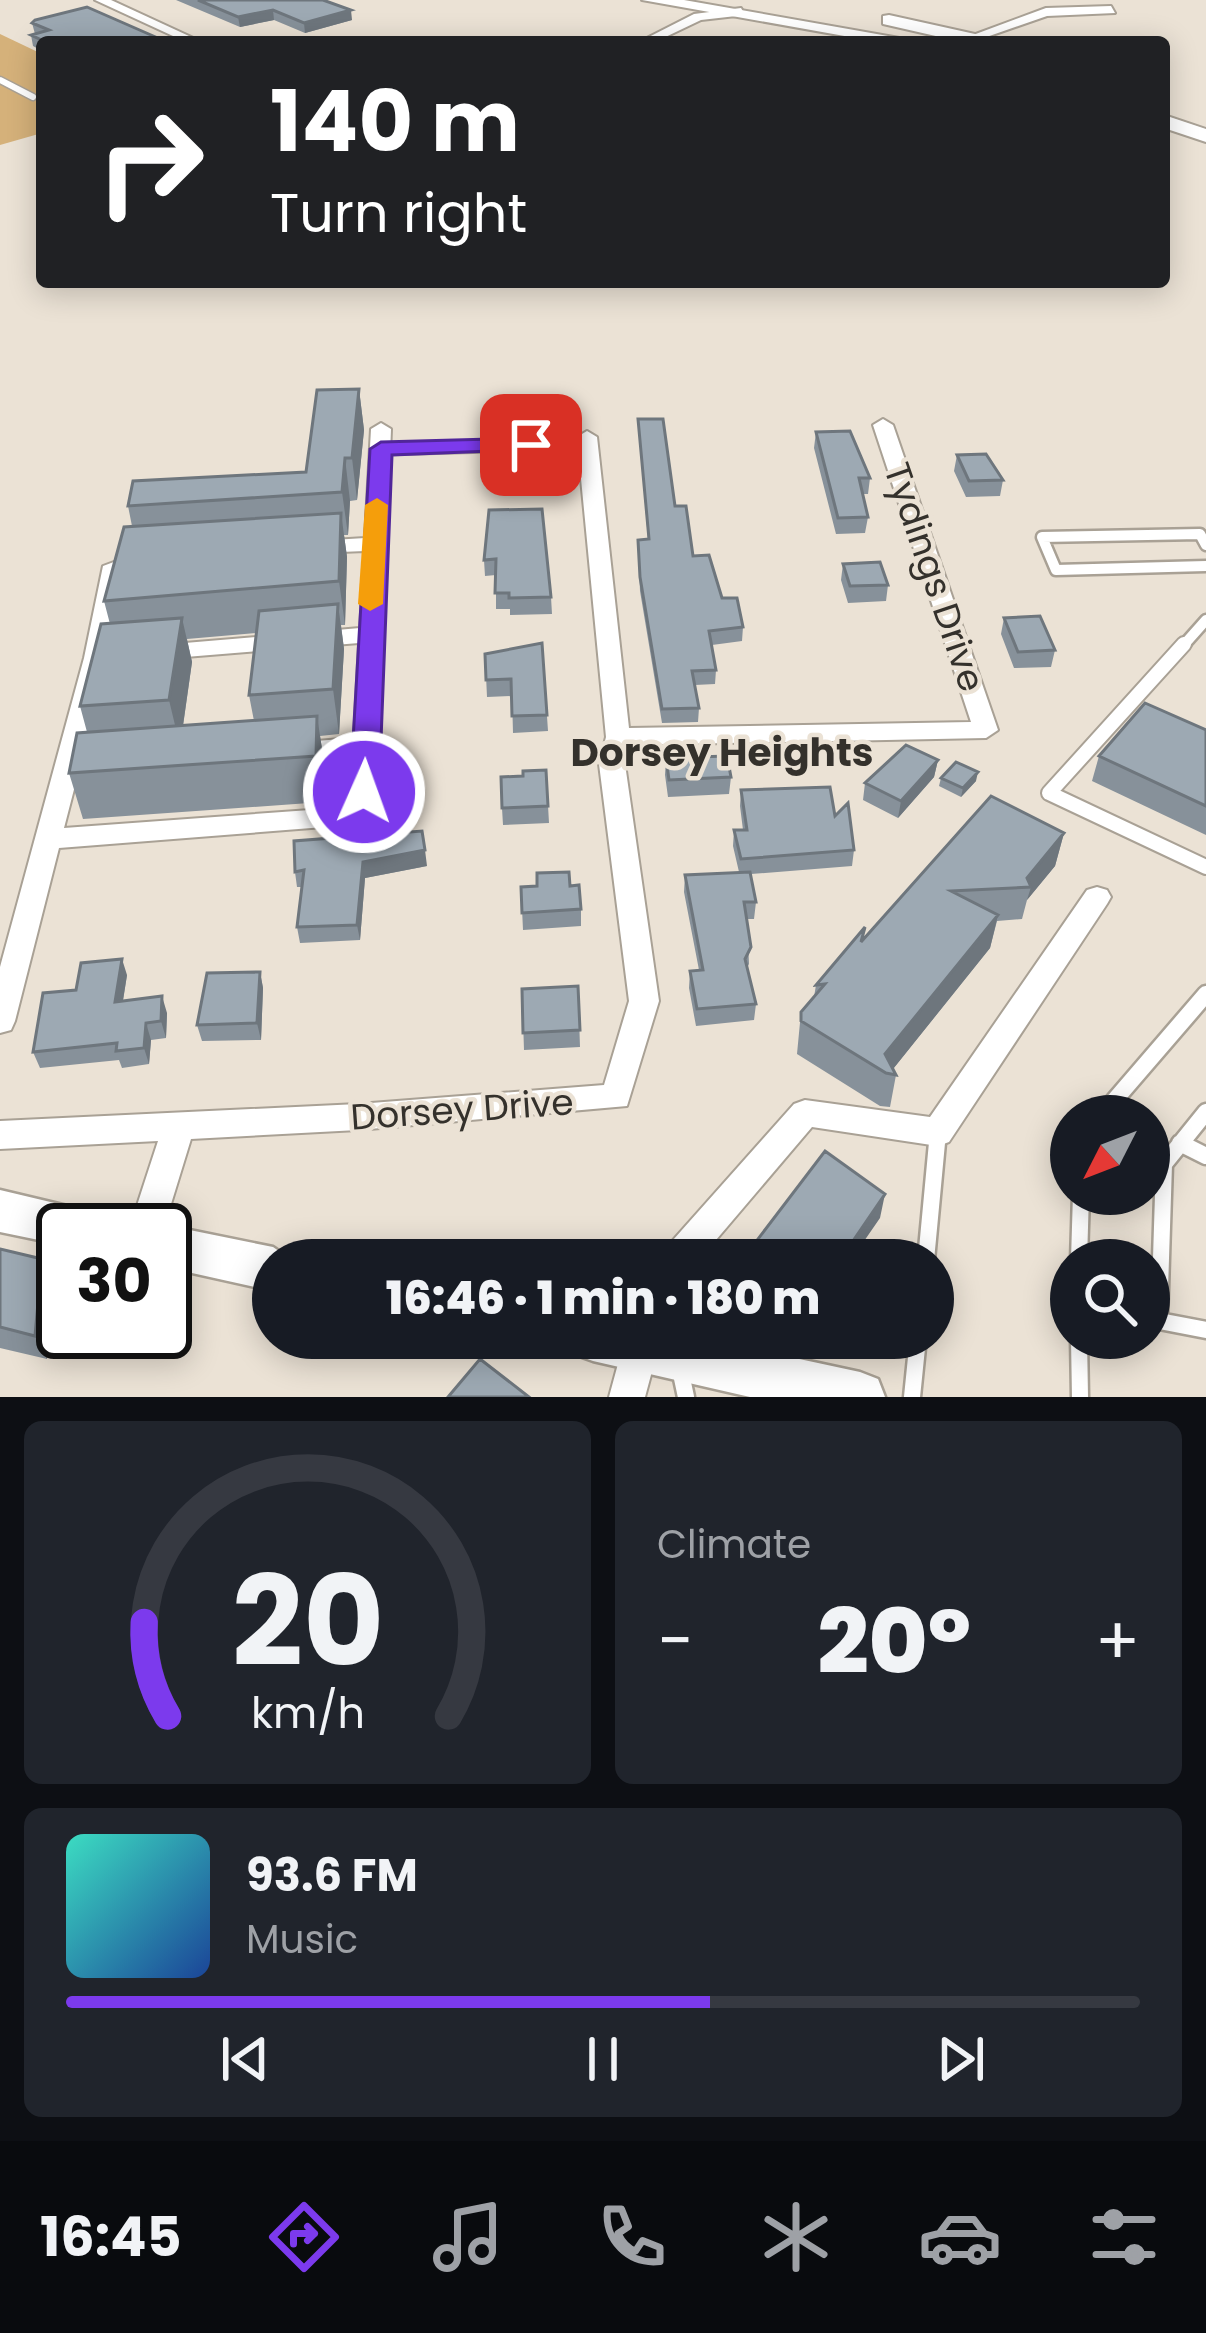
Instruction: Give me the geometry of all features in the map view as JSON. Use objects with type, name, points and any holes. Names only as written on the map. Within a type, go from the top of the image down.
[{"type":"main road","points":[[760,0],[956,36]]},
{"type":"main road","points":[[658,1],[879,36]]},
{"type":"main road","points":[[1170,102],[1205,128]]},
{"type":"main road","points":[[1170,122],[1205,128]]},
{"type":"main road","points":[[0,1211],[36,1219]]},
{"type":"main road","points":[[192,1252],[252,1265]]},
{"type":"main road","points":[[664,1359],[860,1397]]},
{"type":"street","points":[[101,0],[182,36]]},
{"type":"street","points":[[658,1],[687,12],[682,22]]},
{"type":"street","points":[[987,36],[1046,11],[1111,10]]},
{"type":"street","points":[[656,36],[682,22],[741,12]]},
{"type":"street","name":"Tydings Drive","points":[[618,736],[986,730],[883,424]]},
{"type":"street","name":"Dorsey Drive","points":[[0,1135],[178,1129],[616,1097],[644,1001],[612,764],[618,736],[587,437]]},
{"type":"street","points":[[47,839],[324,818],[348,811],[364,792],[381,439]]},
{"type":"street","points":[[284,550],[374,544]]},
{"type":"street","points":[[0,1021],[47,839],[118,656],[112,571],[128,560],[172,557]]},
{"type":"street","points":[[118,656],[368,635]]},
{"type":"street","points":[[273,752],[366,746]]},
{"type":"street","points":[[695,1239],[805,1114],[938,1132],[1097,897]]},
{"type":"street","points":[[155,1203],[178,1129]]},
{"type":"street","points":[[627,1397],[646,1359]]},
{"type":"lane","points":[[0,80],[33,97]]},
{"type":"lane","points":[[381,439],[531,445]]},
{"type":"lane","points":[[1206,544],[1200,534],[1042,537],[1056,570],[1206,566]]},
{"type":"lane","points":[[1206,620],[1049,793],[1206,867]]},
{"type":"lane","points":[[1119,1095],[1206,994]]},
{"type":"lane","points":[[1157,1239],[1164,1164],[1206,1112]]},
{"type":"lane","points":[[929,1239],[938,1132]]},
{"type":"lane","points":[[1180,1143],[1206,1156]]},
{"type":"lane","points":[[1170,1323],[1206,1330]]},
{"type":"lane","points":[[912,1397],[915,1359]]},
{"type":"lane","points":[[1079,1359],[1080,1397]]},
{"type":"shaded area","points":[[0,34],[36,51],[36,135],[0,145]]},
{"type":"building","points":[[198,0],[323,0],[351,10],[304,23],[273,10],[238,17]]},
{"type":"building","points":[[87,7],[153,36],[36,37],[31,35],[49,30],[32,23]]},
{"type":"building","points":[[359,389],[352,458],[345,458],[342,492],[128,506],[133,481],[306,472],[317,390]]},
{"type":"building","points":[[638,419],[663,419],[675,506],[686,506],[693,556],[709,555],[722,598],[737,598],[743,627],[709,631],[716,670],[692,671],[699,708],[662,709],[640,577],[638,540],[649,539]]},
{"type":"building","points":[[850,431],[870,478],[859,478],[868,517],[838,518],[816,432]]},
{"type":"building","points":[[986,454],[1003,480],[969,481],[957,455]]},
{"type":"building","points":[[542,509],[551,597],[509,598],[509,593],[495,593],[496,559],[484,560],[489,510]]},
{"type":"building","points":[[341,513],[339,581],[104,601],[124,527]]},
{"type":"building","points":[[880,562],[888,585],[850,586],[843,564]]},
{"type":"building","points":[[338,604],[333,689],[249,695],[259,611]]},
{"type":"building","points":[[1040,616],[1055,650],[1018,652],[1004,618]]},
{"type":"building","points":[[182,618],[169,700],[80,706],[101,624]]},
{"type":"building","points":[[542,643],[547,715],[512,716],[511,679],[486,680],[485,654]]},
{"type":"building","points":[[1145,703],[1206,730],[1206,806],[1099,756]]},
{"type":"building","points":[[317,716],[316,756],[69,773],[77,733]]},
{"type":"building","points":[[906,745],[938,760],[901,801],[865,783]]},
{"type":"building","points":[[727,756],[731,777],[669,780],[666,758]]},
{"type":"building","points":[[956,762],[978,772],[963,788],[941,778]]},
{"type":"building","points":[[546,770],[548,806],[502,808],[501,777]]},
{"type":"building","points":[[830,787],[835,816],[848,803],[854,850],[741,859],[734,830],[747,830],[741,790]]},
{"type":"building","points":[[991,796],[1064,833],[1027,878],[1031,887],[951,891],[998,915],[885,1054],[896,1075],[886,1073],[801,1021],[801,1012],[825,984],[816,985],[865,927],[861,942]]},
{"type":"building","points":[[422,831],[425,850],[363,862],[357,925],[297,927],[304,870],[295,872],[294,841]]},
{"type":"building","points":[[569,872],[570,886],[579,885],[581,909],[522,913],[521,887],[537,886],[537,873]]},
{"type":"building","points":[[750,872],[756,902],[744,902],[751,947],[745,959],[756,1004],[697,1009],[690,971],[703,970],[685,875]]},
{"type":"building","points":[[122,959],[115,1002],[162,996],[161,1021],[146,1023],[144,1048],[116,1051],[117,1043],[33,1052],[43,993],[76,990],[81,963]]},
{"type":"building","points":[[260,972],[257,1023],[197,1025],[207,973]]},
{"type":"building","points":[[578,986],[580,1030],[523,1033],[522,989]]},
{"type":"building","points":[[825,1151],[885,1194],[854,1239],[758,1239]]},
{"type":"building","points":[[0,1249],[36,1258],[35,1336],[0,1327]]},
{"type":"building","points":[[480,1359],[529,1397],[448,1397]]},
{"type":"slow traffic","points":[[370,604],[377,505]]},
{"type":"district","name":"Dorsey Heights","points":[[722,752]]},
{"type":"route","points":[[364,792],[368,635],[381,449],[531,445]]}]
